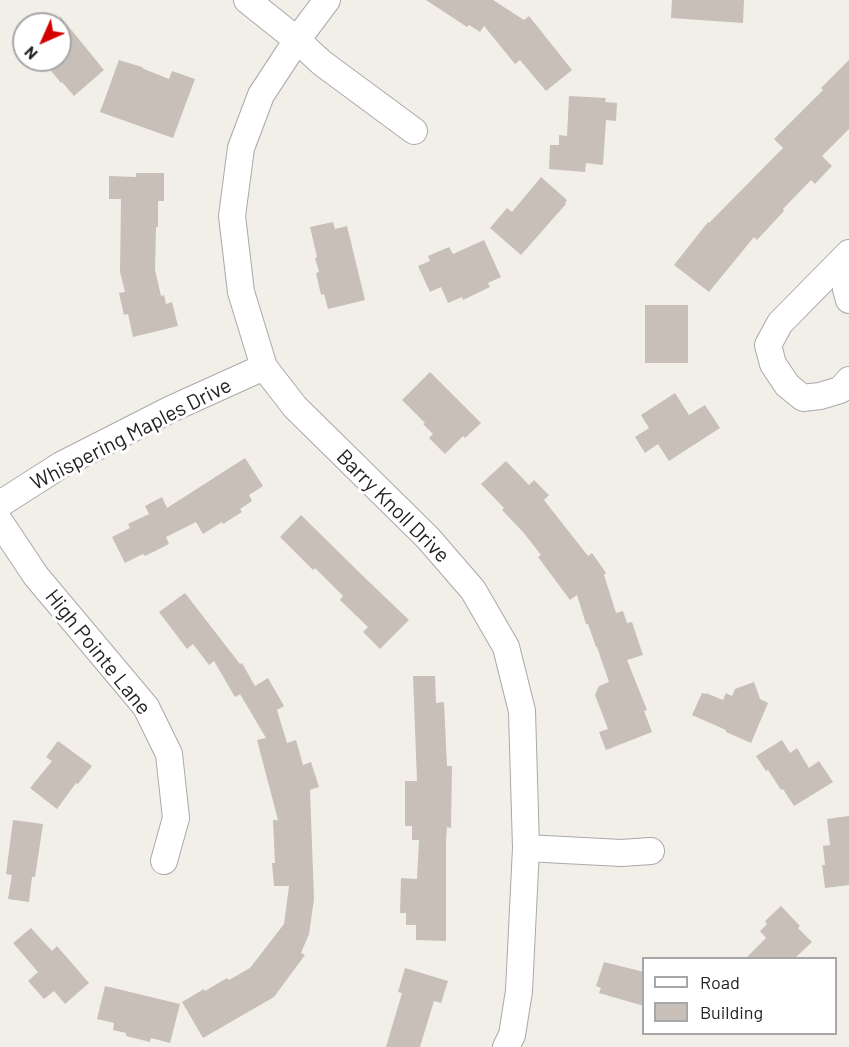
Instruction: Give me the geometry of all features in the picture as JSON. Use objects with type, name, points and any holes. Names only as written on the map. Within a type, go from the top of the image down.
[{"type":"street","points":[[247,0],[322,63],[414,131]]},
{"type":"street","name":"Barry Knoll Drive","points":[[327,0],[297,40],[261,95],[241,148],[232,216],[241,292],[264,367],[295,407],[436,547],[473,590],[506,647],[522,711],[526,848],[519,991],[512,1035],[506,1047]]},
{"type":"street","points":[[849,253],[780,323],[768,345],[772,364],[787,385],[803,398],[840,390],[849,380]]},
{"type":"street","points":[[849,269],[846,289],[849,300]]},
{"type":"street","name":"Whispering Maples Drive","points":[[0,504],[61,465],[171,409],[264,367]]},
{"type":"street","name":"High Pointe Lane","points":[[0,522],[36,576],[146,707],[169,754],[176,818],[164,861]]},
{"type":"street","points":[[526,848],[621,853],[651,851]]},
{"type":"building","points":[[426,0],[493,0],[524,20],[529,16],[572,70],[546,91],[520,60],[515,64],[484,26],[480,32],[469,25],[467,27]]},
{"type":"building","points":[[672,0],[744,0],[743,23],[671,18]]},
{"type":"building","points":[[72,31],[104,70],[74,96],[52,72],[72,72]]},
{"type":"building","points":[[119,60],[169,79],[172,71],[195,79],[173,138],[100,112]]},
{"type":"building","points":[[849,60],[849,129],[822,156],[832,166],[815,184],[811,180],[757,240],[754,237],[709,292],[674,265],[708,222],[783,148],[774,139]]},
{"type":"building","points":[[569,96],[606,98],[605,102],[617,103],[616,121],[606,120],[603,165],[586,163],[585,172],[549,169],[550,145],[559,145],[559,135],[567,136]]},
{"type":"building","points":[[136,173],[164,173],[164,201],[158,201],[155,270],[161,296],[164,295],[166,304],[172,302],[178,326],[133,337],[128,314],[124,315],[119,293],[125,292],[120,272],[121,199],[109,199],[109,176],[136,177]]},
{"type":"building","points":[[541,177],[567,200],[566,204],[521,255],[490,228],[507,208],[512,212]]},
{"type":"building","points":[[333,222],[335,229],[347,226],[365,300],[328,309],[324,294],[321,295],[316,273],[319,272],[310,227]]},
{"type":"building","points":[[484,240],[501,277],[488,283],[490,287],[463,300],[462,297],[448,303],[441,287],[430,292],[418,266],[430,261],[428,256],[449,247],[453,254]]},
{"type":"building","points":[[645,305],[688,305],[688,363],[645,363]]},
{"type":"building","points":[[430,372],[481,423],[465,438],[463,436],[445,454],[429,438],[433,434],[423,424],[425,423],[402,400]]},
{"type":"building","points":[[675,393],[689,415],[705,405],[720,428],[669,461],[658,444],[645,453],[635,437],[649,428],[641,415]]},
{"type":"building","points":[[245,458],[263,486],[249,495],[252,501],[240,509],[242,512],[203,534],[196,522],[166,537],[169,544],[125,563],[112,537],[130,528],[128,524],[149,514],[145,506],[162,497],[167,508]]},
{"type":"building","points":[[506,461],[529,485],[534,480],[549,495],[544,500],[588,556],[592,553],[606,573],[604,575],[616,613],[623,611],[627,623],[632,622],[643,655],[627,660],[647,710],[644,711],[652,732],[606,750],[599,732],[608,729],[595,695],[599,686],[609,682],[577,595],[570,600],[538,557],[541,555],[502,510],[504,508],[481,484]]},
{"type":"building","points":[[301,515],[409,620],[380,649],[363,632],[368,627],[340,600],[343,596],[280,537]]},
{"type":"building","points":[[185,593],[240,664],[242,663],[255,686],[268,678],[284,706],[277,710],[287,743],[296,740],[303,765],[311,762],[319,787],[310,790],[314,899],[309,934],[301,953],[305,955],[274,997],[203,1038],[182,1002],[250,968],[284,924],[289,886],[274,886],[273,820],[278,820],[257,740],[266,738],[240,694],[235,697],[214,661],[209,665],[193,644],[187,649],[159,612]]},
{"type":"building","points":[[413,676],[435,676],[436,703],[444,702],[447,766],[452,766],[451,828],[447,827],[446,840],[446,941],[416,940],[416,925],[406,925],[406,913],[400,913],[401,878],[417,879],[419,840],[412,840],[412,826],[405,826],[405,781],[417,781]]},
{"type":"building","points":[[754,682],[760,699],[768,703],[751,743],[692,715],[702,693],[723,700],[726,693],[732,696],[735,689]]},
{"type":"building","points":[[782,740],[790,753],[797,748],[809,768],[819,761],[833,782],[794,806],[756,756]]},
{"type":"building","points":[[58,741],[92,766],[57,809],[30,788],[52,761],[46,757]]},
{"type":"building","points":[[849,816],[849,885],[825,888],[822,865],[825,865],[823,846],[830,845],[827,819]]},
{"type":"building","points":[[13,820],[43,824],[29,902],[8,899],[12,875],[6,874]]},
{"type":"building","points":[[781,906],[812,942],[796,957],[747,957],[766,938],[760,931],[767,924],[765,921]]},
{"type":"building","points":[[31,928],[52,951],[57,946],[89,983],[65,1004],[54,991],[44,999],[28,981],[38,972],[13,943]]},
{"type":"building","points":[[604,962],[642,972],[642,1005],[599,993],[601,988],[596,986]]},
{"type":"building","points":[[405,968],[448,981],[441,1003],[434,1001],[420,1047],[386,1047],[402,993],[398,992]]},
{"type":"building","points":[[105,986],[180,1004],[170,1043],[151,1038],[150,1042],[126,1036],[126,1033],[113,1030],[114,1023],[97,1019]]}]
